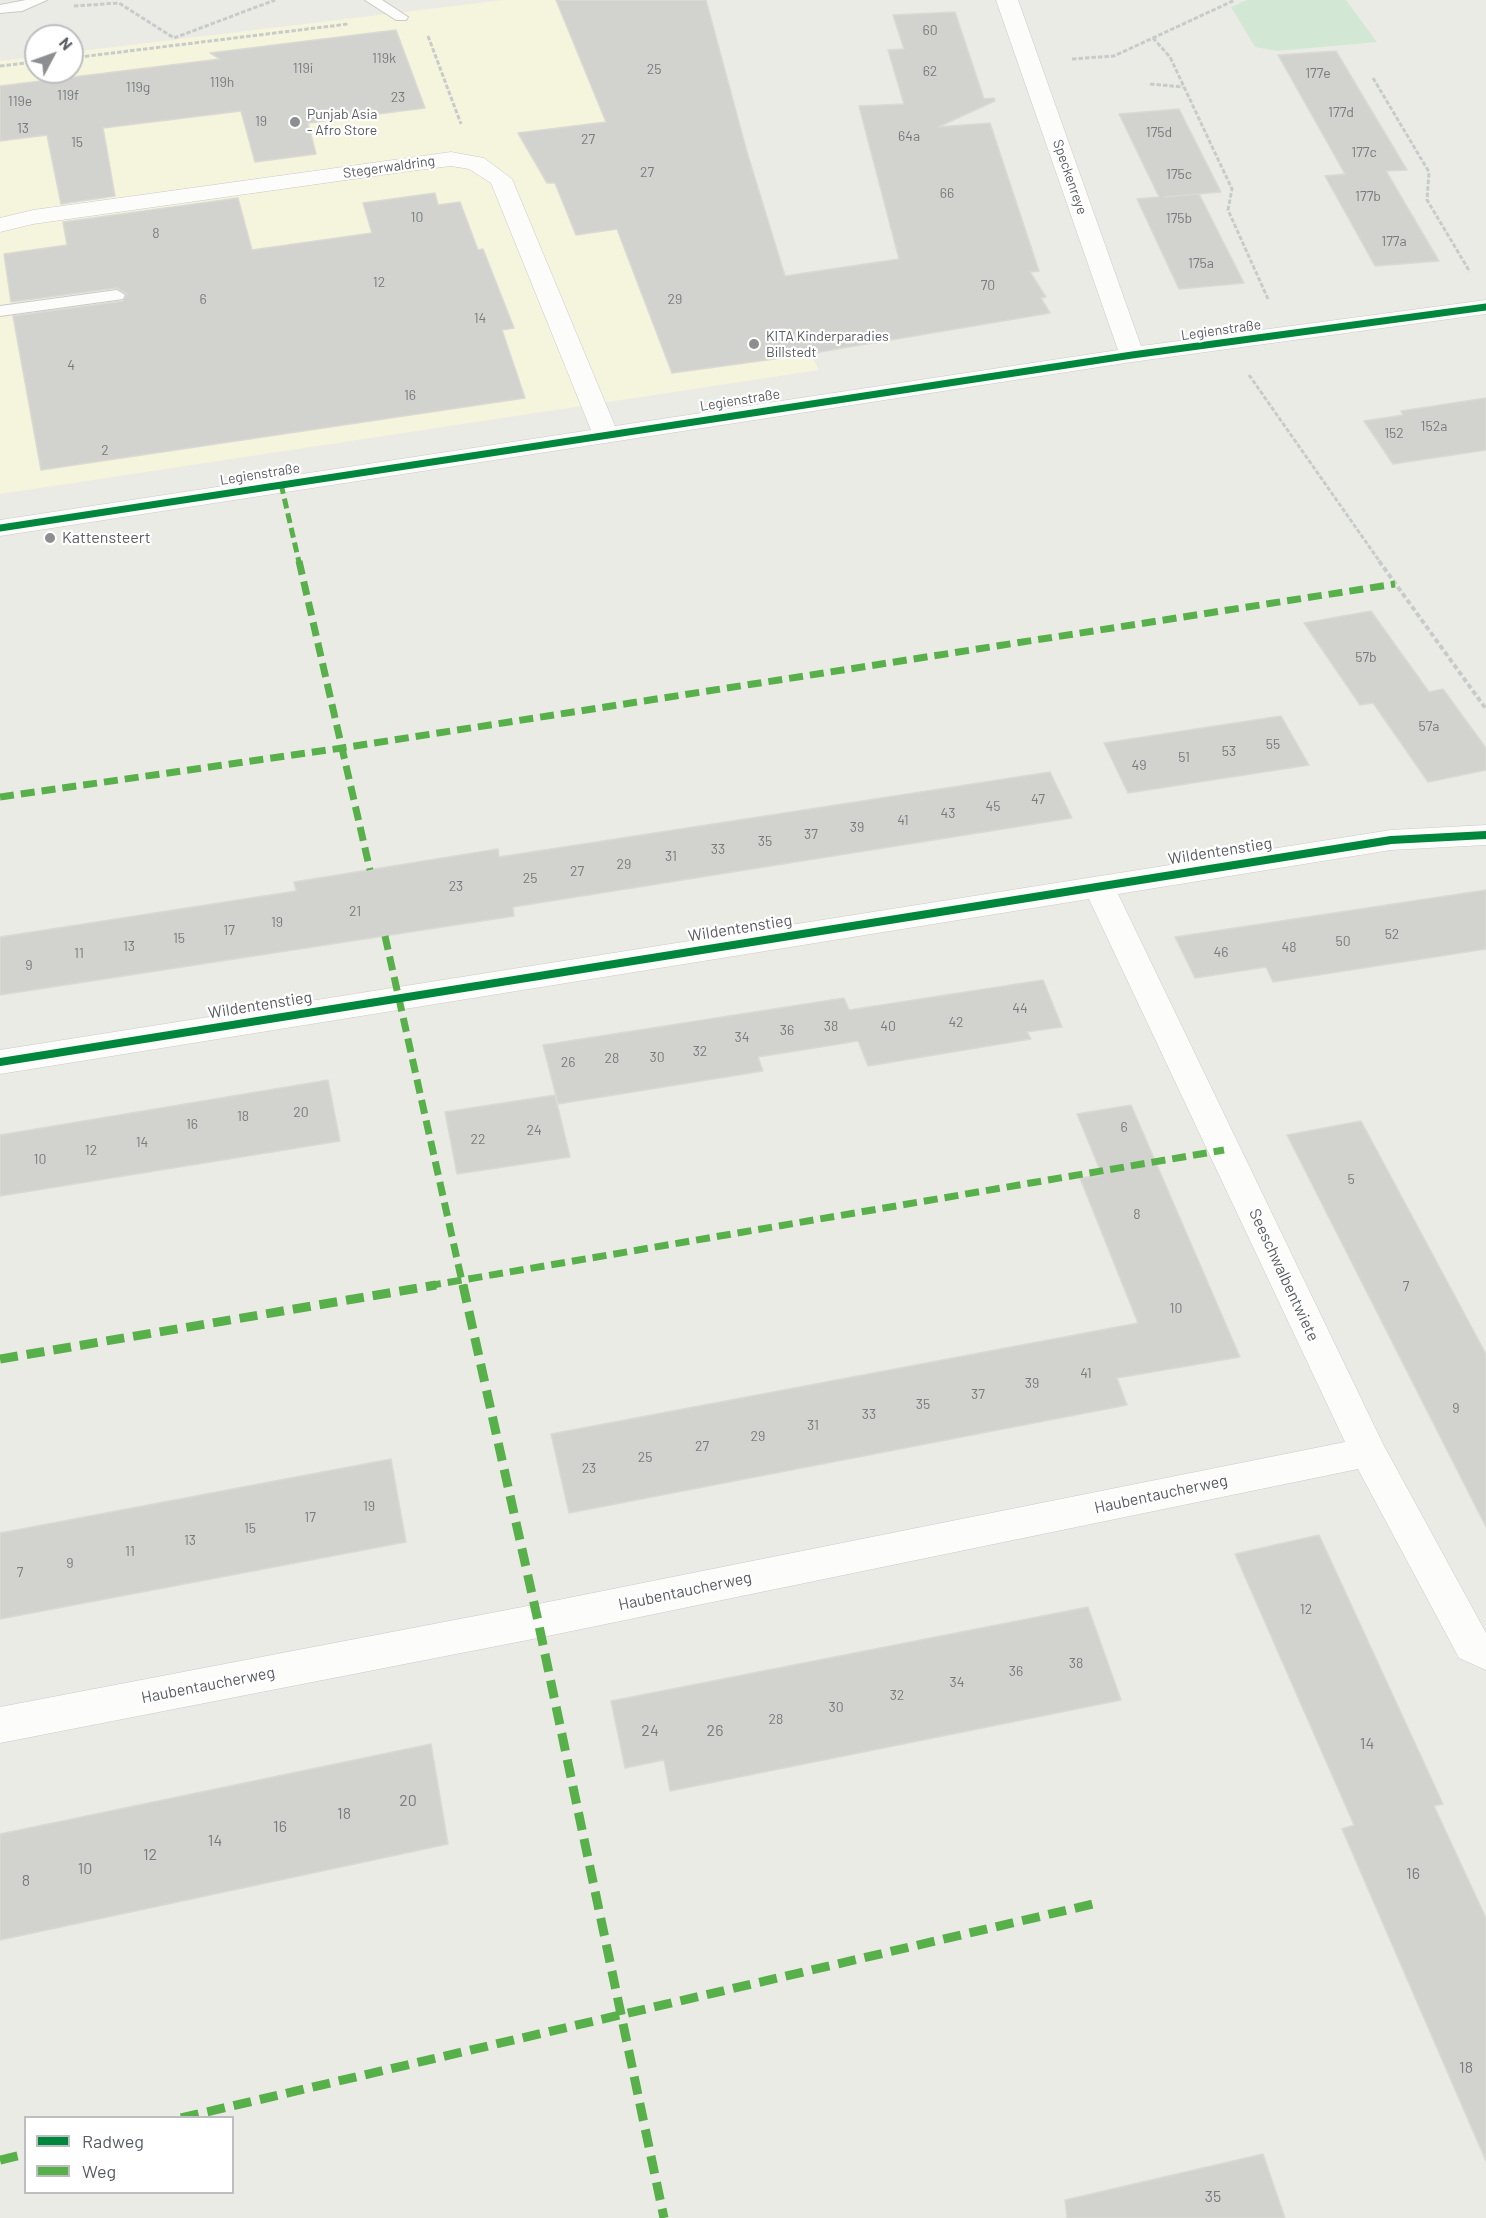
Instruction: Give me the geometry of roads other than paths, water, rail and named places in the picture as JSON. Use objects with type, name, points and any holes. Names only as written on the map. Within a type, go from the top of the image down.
[{"type":"street","name":"Speckenreye","points":[[1007,0],[1132,356]]},
{"type":"street","name":"Stegerwaldring","points":[[0,225],[33,216],[410,164],[451,159],[476,163],[501,179],[605,434]]},
{"type":"street","name":"Legienstraße","points":[[0,528],[605,434],[1132,356],[1486,307]]},
{"type":"street","name":"Wildentenstieg","points":[[0,1062],[1391,840],[1486,835]]},
{"type":"street","name":"Seeschwalbentwiete","points":[[1098,885],[1368,1452],[1473,1646],[1486,1653]]},
{"type":"street","name":"Haubentaucherweg","points":[[0,1725],[538,1621],[1368,1452]]},
{"type":"lane","points":[[0,9],[17,8],[40,0]]},
{"type":"lane","points":[[372,0],[401,18]]},
{"type":"lane","points":[[0,311],[117,295]]},
{"type":"place","name":"Punjab Asia - Afro Store","points":[[295,122]]},
{"type":"place","name":"KITA Kinderparadies Billstedt","points":[[754,344]]},
{"type":"place","name":"Kattensteert","points":[[50,538]]}]
